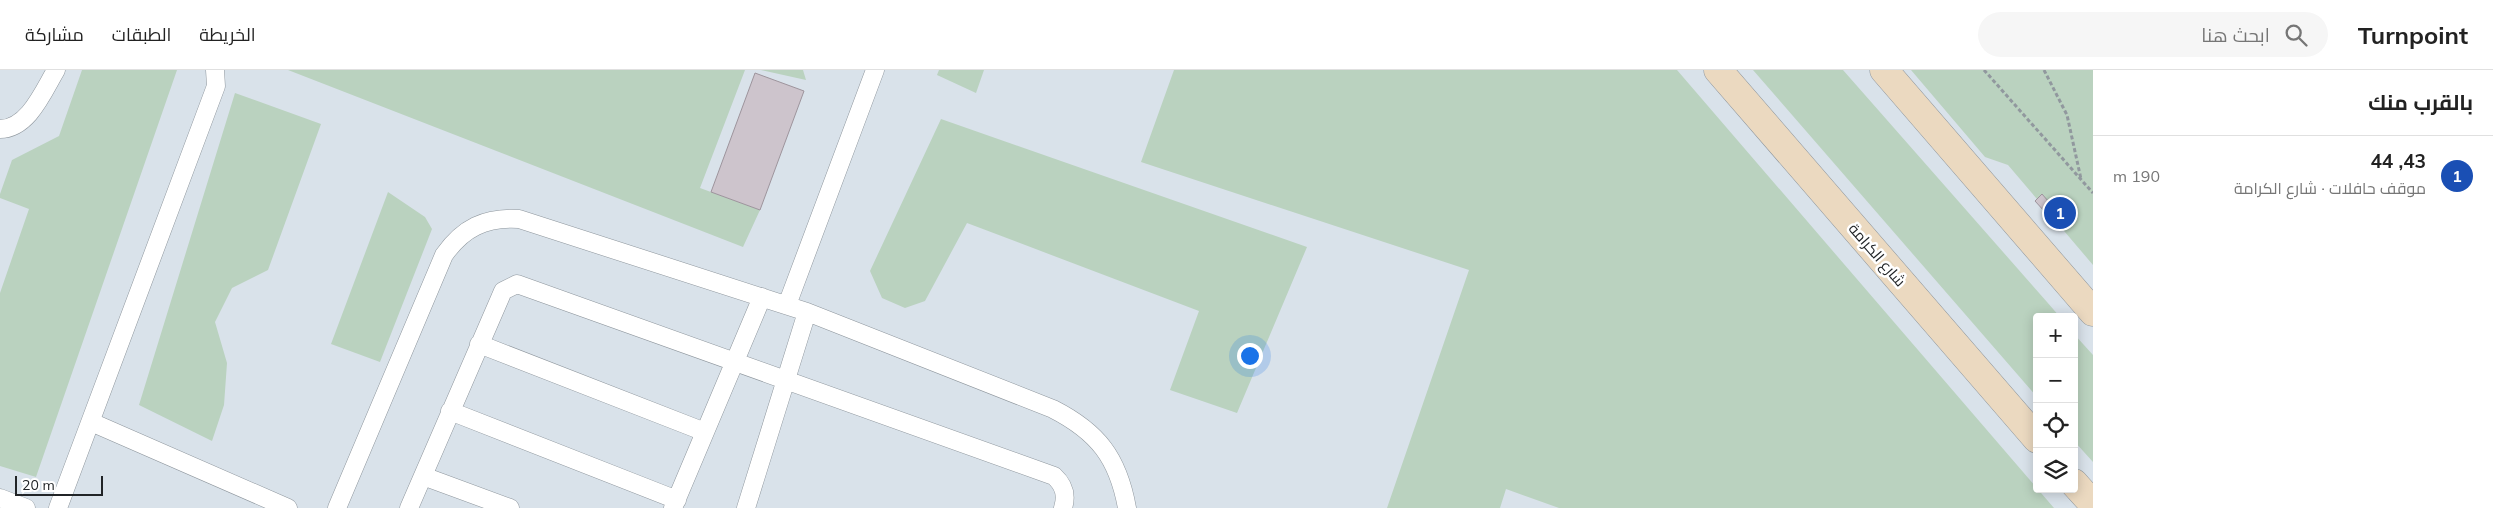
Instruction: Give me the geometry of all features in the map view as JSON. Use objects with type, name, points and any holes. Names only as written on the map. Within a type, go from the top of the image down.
[{"type":"main road","name":"شارع الكرامة","points":[[1718,70],[2033,434]]},
{"type":"main road","points":[[1884,70],[2093,312]]},
{"type":"main road","points":[[2078,487],[2093,504]]},
{"type":"lane","points":[[0,129],[8,129],[25,119],[56,70]]},
{"type":"lane","points":[[58,508],[216,86],[215,70]]},
{"type":"lane","points":[[786,305],[875,70]]},
{"type":"lane","points":[[338,508],[444,255],[454,240],[468,229],[484,222],[501,218],[519,219],[807,312],[1054,408],[1077,421],[1097,439],[1112,460],[1123,485],[1127,508]]},
{"type":"lane","points":[[409,508],[503,291],[517,284],[786,378],[1054,476],[1064,488],[1063,508]]},
{"type":"lane","points":[[450,412],[675,504],[762,297]]},
{"type":"lane","points":[[746,508],[807,312]]},
{"type":"lane","points":[[479,344],[705,432]]},
{"type":"lane","points":[[91,422],[288,508]]},
{"type":"lane","points":[[422,476],[510,508]]},
{"type":"lane","points":[[0,498],[26,508]]},
{"type":"path","points":[[1984,70],[2093,193]]},
{"type":"path","points":[[2044,70],[2066,116],[2081,179]]},
{"type":"green space","points":[[82,70],[177,70],[36,477],[0,466],[0,293],[29,209],[0,198],[0,194],[12,160],[59,136]]},
{"type":"green space","points":[[288,70],[745,70],[700,188],[760,210],[743,247]]},
{"type":"green space","points":[[761,70],[803,70],[806,80]]},
{"type":"green space","points":[[939,70],[984,70],[976,93],[937,75]]},
{"type":"green space","points":[[1174,70],[1677,70],[2033,484],[2033,493],[2041,493],[2054,508],[1559,508],[1506,489],[1500,508],[1387,508],[1469,270],[1141,162]]},
{"type":"green space","points":[[1753,70],[1843,70],[2047,302],[2057,313],[2033,313],[2033,392]]},
{"type":"green space","points":[[1911,70],[2093,70],[2093,265],[2008,165],[1985,157]]},
{"type":"green space","points":[[235,93],[321,124],[268,270],[232,288],[215,322],[227,363],[224,405],[212,441],[139,405]]},
{"type":"green space","points":[[941,119],[1307,247],[1237,413],[1170,390],[1199,311],[967,223],[925,301],[905,308],[882,298],[870,271]]},
{"type":"green space","points":[[388,192],[425,217],[432,229],[380,362],[331,344]]},
{"type":"green space","points":[[2078,338],[2093,355],[2093,462],[2078,445]]},
{"type":"building","points":[[755,73],[804,91],[760,210],[711,192]]},
{"type":"building","points":[[2042,194],[2062,217],[2055,223],[2035,201]]},
{"type":"place","name":"43, 44","points":[[2060,213]]}]
